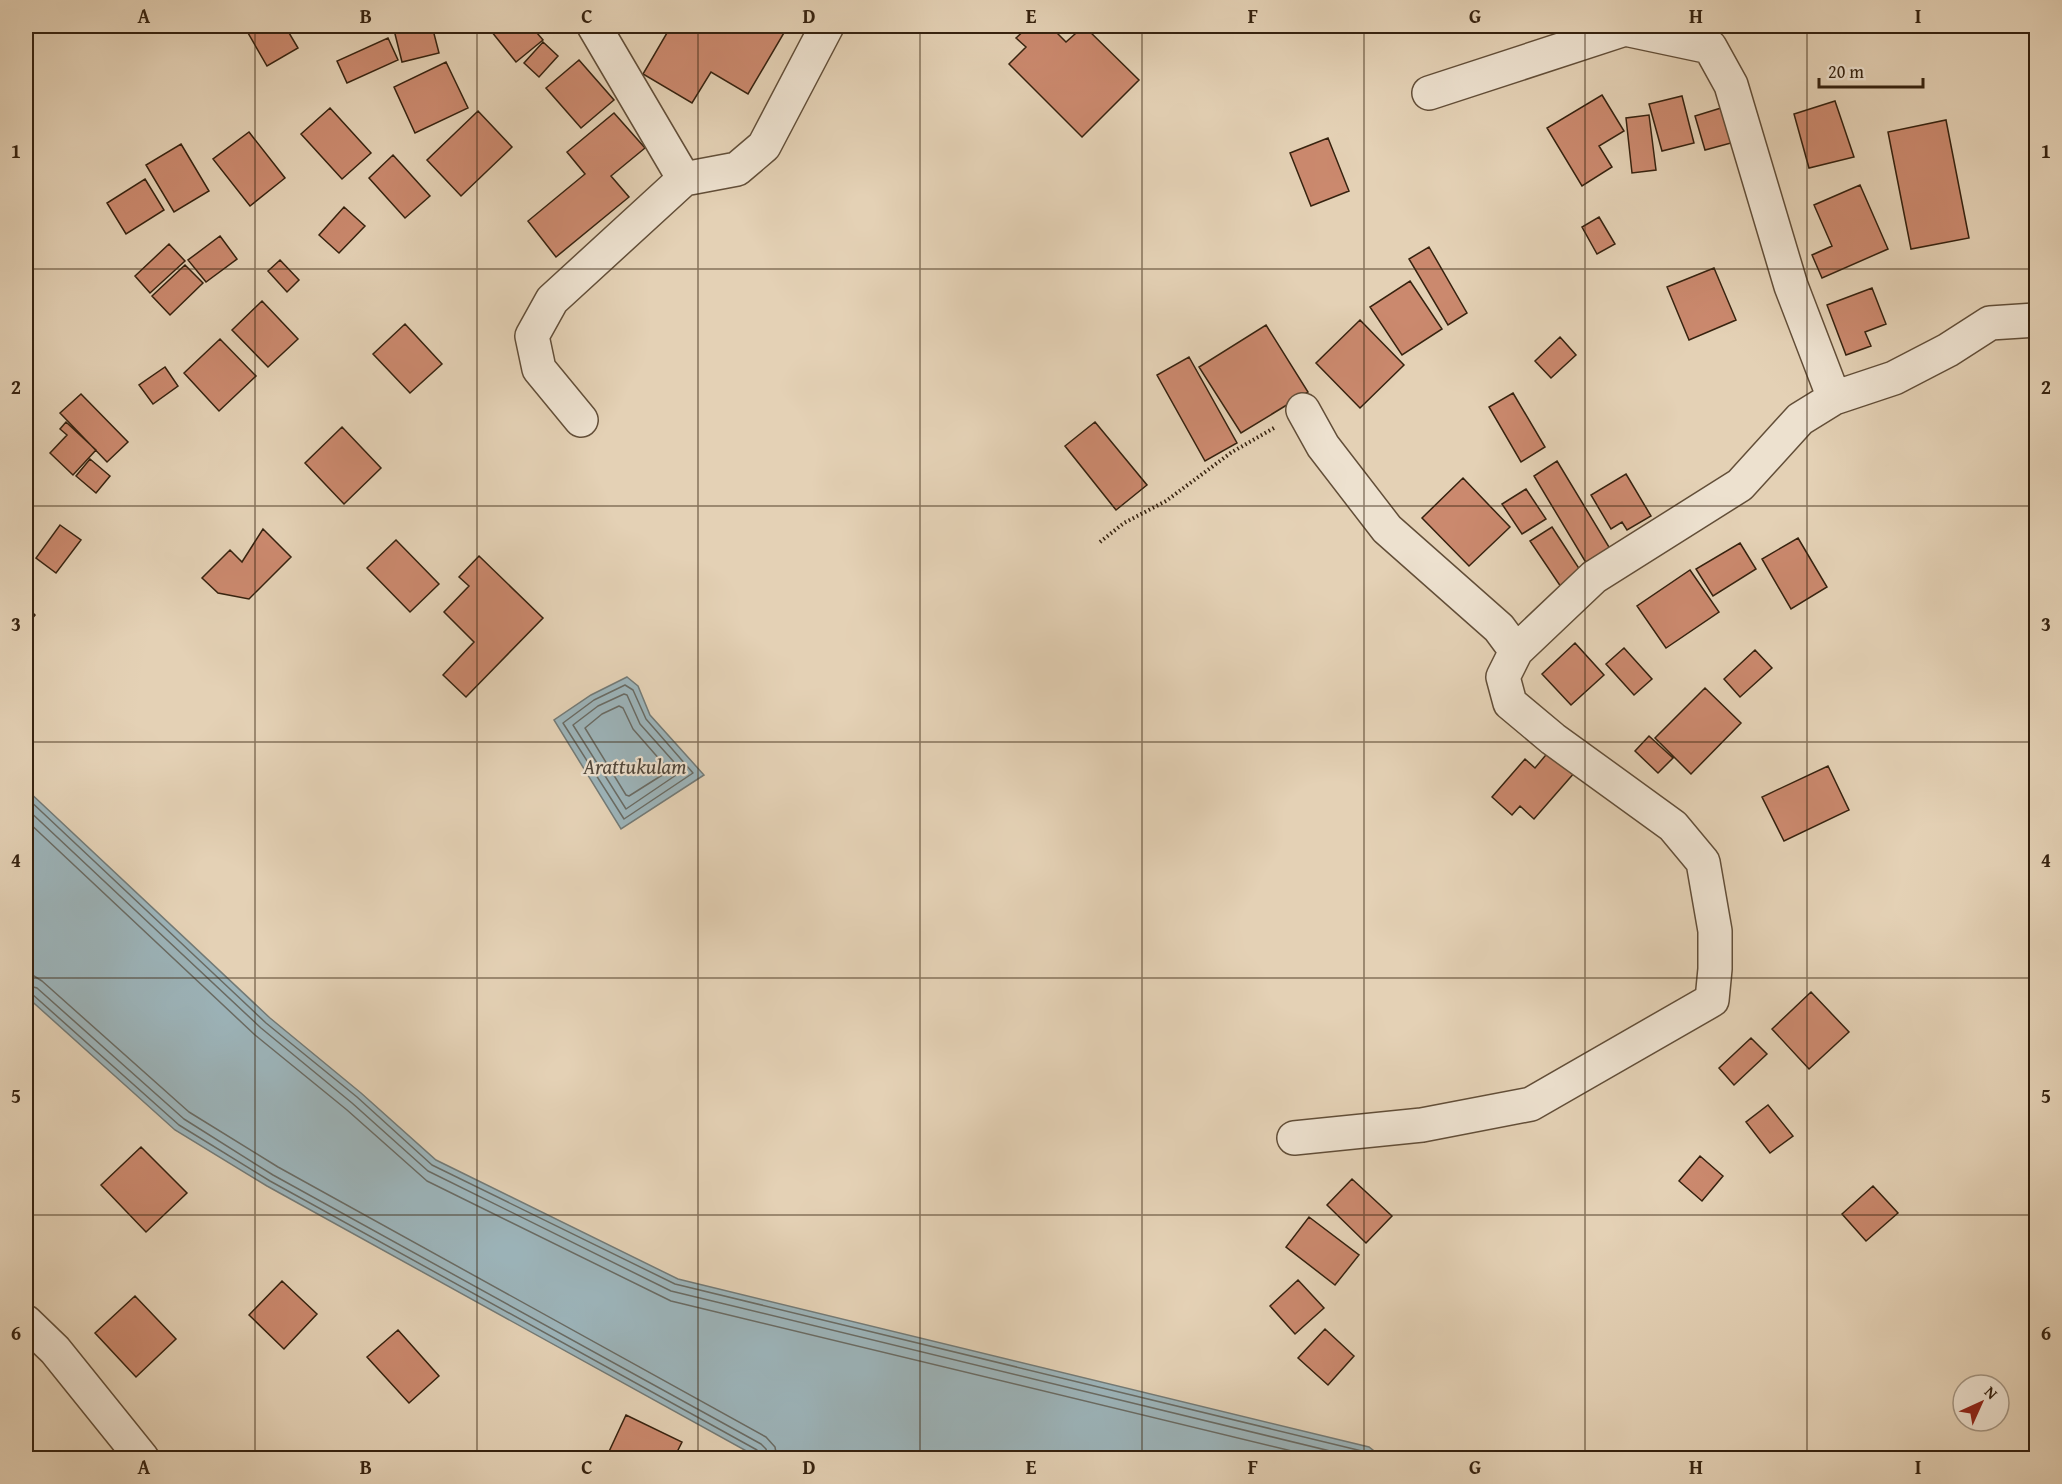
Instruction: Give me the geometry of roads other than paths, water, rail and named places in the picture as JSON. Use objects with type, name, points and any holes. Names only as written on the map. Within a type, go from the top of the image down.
[{"type":"street","points":[[594,26],[684,179]]},
{"type":"street","points":[[580,420],[540,369],[532,336],[552,300],[684,179],[737,170],[764,146],[827,26]]},
{"type":"street","points":[[1429,93],[1625,29],[1710,47],[1731,85],[1791,286],[1834,398]]},
{"type":"street","points":[[1294,1138],[1422,1125],[1531,1104],[1712,1000],[1715,931],[1703,862],[1673,826],[1553,739],[1510,703],[1503,676],[1516,651],[1594,577],[1740,485],[1800,419],[1834,398],[1894,378],[1948,351],[1990,323],[2037,320]]},
{"type":"street","points":[[1303,410],[1323,446],[1387,529],[1499,628],[1516,651]]},
{"type":"street","points":[[26,1322],[55,1350],[142,1458]]},
{"type":"water","name":"Arattukulam","points":[[627,677],[638,686],[650,715],[704,775],[621,829],[554,720],[591,695]]},
{"type":"water","points":[[26,789],[270,1018],[361,1093],[436,1160],[678,1279],[1369,1447],[1383,1458],[759,1458],[267,1186],[175,1130],[26,996]]}]
